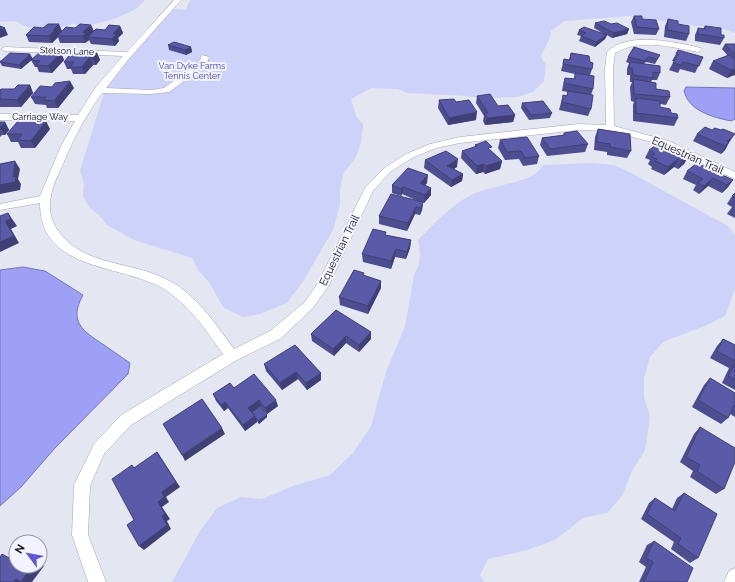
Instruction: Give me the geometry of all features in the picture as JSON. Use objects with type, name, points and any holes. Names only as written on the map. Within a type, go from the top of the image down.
[{"type":"street","points":[[178,0],[128,54],[98,90],[80,118],[61,154],[45,200],[47,223],[63,245],[90,261],[144,275],[176,289],[204,318],[232,356]]},
{"type":"street","points":[[610,128],[609,68],[611,52],[618,46],[640,42],[698,50]]},
{"type":"street","name":"Stetson Lane","points":[[5,49],[128,54]]},
{"type":"street","points":[[98,90],[152,92],[166,90],[203,64],[205,57]]},
{"type":"street","name":"Carriage Way","points":[[0,117],[80,118]]},
{"type":"street","name":"Equestrian Trail","points":[[97,582],[80,535],[82,485],[99,449],[126,420],[232,356],[275,335],[309,305],[323,285],[369,190],[387,170],[409,156],[433,146],[460,140],[578,127],[610,128],[638,134],[666,143],[735,176]]},
{"type":"street","points":[[0,207],[45,200]]},
{"type":"street","points":[[733,582],[735,577]]},
{"type":"green space","points":[[0,0],[145,0],[136,9],[117,18],[91,25],[73,24],[48,30],[27,27],[15,21],[0,22]]},
{"type":"green space","name":"Van Dyke Farms Tennis Center","points":[[190,0],[735,0],[735,33],[718,27],[695,26],[629,16],[565,21],[551,31],[550,38],[541,57],[546,65],[544,81],[533,92],[518,97],[481,98],[408,93],[397,89],[371,88],[351,99],[356,116],[363,124],[361,143],[356,157],[343,174],[340,189],[340,204],[333,230],[304,280],[287,303],[260,314],[243,317],[223,307],[209,282],[198,270],[192,258],[134,240],[107,225],[100,216],[91,209],[83,197],[84,184],[80,171],[108,80],[173,9],[186,10]]},
{"type":"green space","points":[[593,163],[614,165],[629,172],[728,226],[735,235],[735,289],[725,316],[707,325],[663,342],[650,357],[644,378],[644,397],[650,417],[645,450],[632,471],[622,496],[607,513],[583,518],[555,540],[527,550],[488,559],[480,575],[484,582],[172,582],[200,531],[217,508],[241,497],[262,499],[293,486],[330,475],[353,453],[371,426],[386,372],[405,326],[414,275],[419,265],[420,253],[418,240],[430,228],[450,209],[471,195],[486,189],[530,177],[543,165]]},
{"type":"water","points":[[686,87],[735,88],[735,119],[731,121],[702,112],[691,104],[687,98],[684,91]]},
{"type":"water","points":[[23,267],[45,271],[83,295],[77,312],[80,325],[90,335],[130,363],[128,374],[55,448],[21,487],[0,506],[0,270]]},
{"type":"building","points":[[634,16],[642,16],[642,19],[656,20],[659,29],[637,27]]},
{"type":"building","points":[[668,19],[678,21],[678,24],[689,26],[689,34],[667,30]]},
{"type":"building","points":[[604,21],[611,24],[617,23],[629,29],[614,33],[595,23]]},
{"type":"building","points":[[48,24],[59,24],[49,36],[26,35],[34,27],[43,28]]},
{"type":"building","points":[[80,24],[91,25],[83,32],[86,33],[83,36],[57,36],[66,27],[75,28]]},
{"type":"building","points":[[109,25],[120,26],[113,34],[117,34],[112,39],[88,37],[96,29],[105,30]]},
{"type":"building","points":[[705,26],[721,28],[721,35],[724,35],[724,38],[698,34],[698,28],[705,29]]},
{"type":"building","points":[[584,27],[607,35],[596,42],[581,36],[586,33],[579,30]]},
{"type":"building","points":[[174,42],[191,47],[185,50],[168,45]]},
{"type":"building","points":[[725,44],[735,44],[735,55]]},
{"type":"building","points":[[634,47],[660,55],[657,59],[648,57],[645,61],[628,57]]},
{"type":"building","points":[[678,50],[703,57],[699,66],[683,62],[681,65],[673,63],[678,54],[676,54]]},
{"type":"building","points":[[40,52],[61,53],[48,66],[36,65],[40,61],[31,60]]},
{"type":"building","points":[[72,52],[97,53],[93,58],[90,57],[82,67],[70,67],[74,62],[64,62]]},
{"type":"building","points":[[10,53],[30,54],[19,65],[0,62]]},
{"type":"building","points":[[571,53],[589,56],[590,62],[593,63],[592,69],[563,64],[564,59],[570,60]]},
{"type":"building","points":[[729,55],[735,59],[735,69],[731,70],[713,61]]},
{"type":"building","points":[[630,62],[660,66],[660,73],[653,72],[653,78],[633,75],[632,68],[629,68]]},
{"type":"building","points":[[575,73],[594,76],[593,89],[564,83],[565,78],[575,79]]},
{"type":"building","points":[[633,79],[656,83],[656,89],[669,91],[670,97],[634,94]]},
{"type":"building","points":[[70,81],[54,101],[43,100],[46,97],[31,97],[40,86],[52,87],[55,83]]},
{"type":"building","points":[[18,85],[30,85],[17,100],[0,99],[1,89],[14,89]]},
{"type":"building","points":[[568,91],[593,95],[591,109],[562,102],[563,95],[567,96]]},
{"type":"building","points":[[490,94],[498,106],[508,105],[515,115],[487,118],[484,113],[488,113],[477,96]]},
{"type":"building","points":[[636,98],[660,101],[660,107],[670,109],[671,113],[677,114],[678,118],[636,113]]},
{"type":"building","points":[[454,99],[456,102],[469,100],[477,112],[449,118],[439,100]]},
{"type":"building","points":[[543,101],[552,113],[531,115],[522,103]]},
{"type":"building","points":[[18,121],[46,121],[31,141],[17,140],[22,134],[7,134]]},
{"type":"building","points":[[0,122],[5,122],[0,128]]},
{"type":"building","points":[[705,127],[712,130],[715,128],[721,130],[723,129],[735,134],[727,141],[729,142],[725,146],[697,134]]},
{"type":"building","points":[[598,129],[630,134],[631,151],[610,147],[610,144],[597,142]]},
{"type":"building","points":[[577,131],[588,144],[550,149],[542,138],[565,135],[564,133]]},
{"type":"building","points":[[527,137],[539,156],[525,158],[521,151],[507,152],[500,140]]},
{"type":"building","points":[[486,141],[492,147],[488,148],[502,161],[486,166],[484,164],[477,166],[462,151]]},
{"type":"building","points":[[659,143],[688,157],[682,161],[678,159],[668,167],[655,161],[657,159],[651,157],[655,154],[649,150]]},
{"type":"building","points":[[446,151],[458,159],[447,166],[463,174],[452,180],[425,160]]},
{"type":"building","points":[[15,161],[13,177],[16,176],[15,182],[0,185],[0,164]]},
{"type":"building","points":[[697,163],[733,180],[727,185],[713,178],[704,186],[698,183],[703,179],[687,171]]},
{"type":"building","points":[[408,168],[428,175],[420,183],[431,188],[425,195],[403,187],[401,189],[392,185]]},
{"type":"building","points":[[391,194],[423,202],[421,208],[416,207],[408,223],[379,216]]},
{"type":"building","points":[[8,213],[11,219],[5,221],[14,236],[0,242],[0,216]]},
{"type":"building","points":[[373,229],[386,232],[385,235],[411,240],[407,252],[396,249],[391,261],[362,254]]},
{"type":"building","points":[[354,270],[364,273],[363,275],[381,281],[368,306],[339,297]]},
{"type":"building","points":[[336,310],[371,332],[359,345],[346,336],[333,349],[311,334]]},
{"type":"building","points":[[723,339],[735,345],[735,361],[717,351]]},
{"type":"building","points":[[295,345],[321,373],[306,383],[296,372],[280,383],[264,364]]},
{"type":"building","points":[[735,364],[735,380],[728,376]]},
{"type":"building","points":[[254,374],[276,400],[265,408],[259,400],[248,408],[255,416],[243,425],[225,402],[221,405],[213,394],[230,383],[234,388]]},
{"type":"building","points":[[710,378],[735,393],[735,406],[734,405],[728,418],[698,400]]},
{"type":"building","points":[[202,399],[222,428],[182,455],[163,424]]},
{"type":"building","points":[[260,406],[267,415],[258,421],[252,412]]},
{"type":"building","points":[[700,427],[735,448],[735,462],[724,489],[697,471],[700,465],[686,457]]},
{"type":"building","points":[[157,452],[176,482],[162,492],[164,497],[158,502],[165,514],[162,516],[167,525],[139,546],[127,525],[134,520],[112,479],[132,465],[134,468]]},
{"type":"building","points":[[684,493],[717,514],[698,558],[678,544],[681,538],[647,514],[655,498],[675,511]]},
{"type":"building","points":[[654,541],[693,568],[687,582],[644,582],[653,562],[646,558]]},
{"type":"building","points":[[2,554],[8,557],[8,574],[27,574],[21,582],[16,579],[13,582],[0,582],[0,557]]}]
